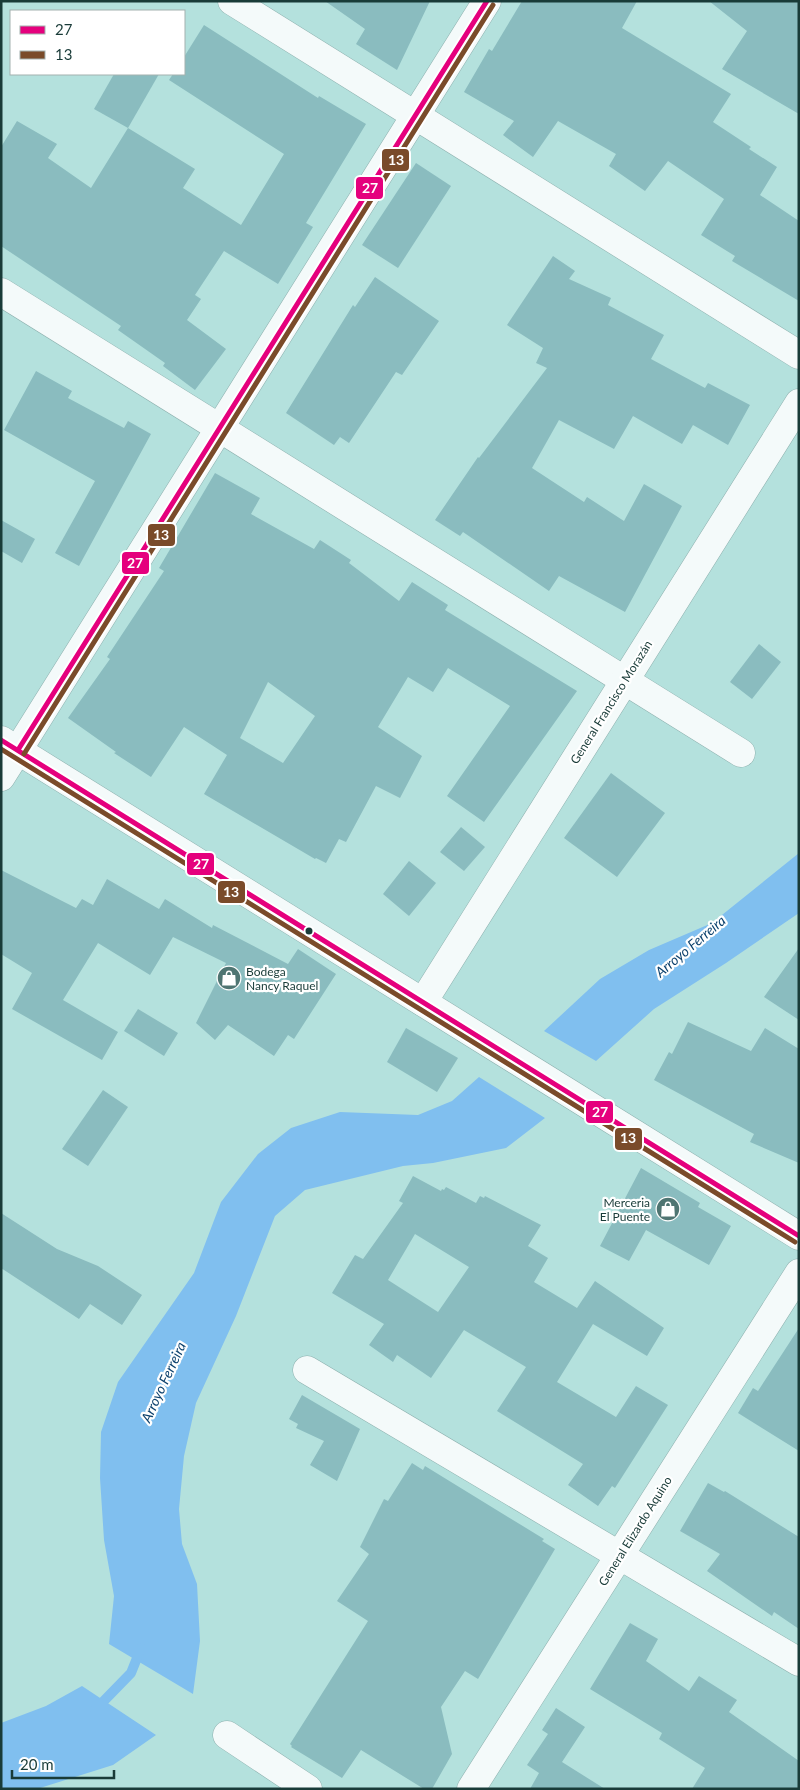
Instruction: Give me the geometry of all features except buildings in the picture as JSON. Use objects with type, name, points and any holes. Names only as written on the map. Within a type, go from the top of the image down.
[{"type":"street","points":[[232,1],[799,355]]},
{"type":"street","points":[[1,777],[10,745],[220,428],[486,1]]},
{"type":"street","points":[[1,292],[741,753]]},
{"type":"street","name":"General Francisco Morazán","points":[[423,1002],[799,403]]},
{"type":"street","points":[[10,745],[799,1236]]},
{"type":"street","name":"General Elizardo Aquino","points":[[471,1789],[799,1273]]},
{"type":"street","points":[[308,1370],[799,1662]]},
{"type":"street","points":[[227,1735],[308,1789]]},
{"type":"water","points":[[799,853],[799,913],[654,1009],[596,1061],[544,1031],[600,979],[649,950],[712,923]]},
{"type":"water","points":[[479,1077],[545,1118],[506,1148],[433,1163],[403,1166],[305,1190],[275,1216],[236,1316],[196,1403],[184,1456],[179,1509],[182,1544],[197,1584],[200,1641],[193,1694],[109,1644],[114,1596],[104,1540],[100,1478],[101,1432],[118,1382],[194,1273],[221,1202],[258,1154],[291,1128],[340,1112],[418,1115],[452,1101]]},
{"type":"water","points":[[82,1686],[156,1735],[113,1765],[40,1788],[1,1788],[1,1723],[46,1706]]},
{"type":"waterway","name":"Arroyo Ferreira","points":[[95,1710],[131,1673],[141,1648]]},
{"type":"transit line","name":"27","points":[[18,750],[487,1]]},
{"type":"transit line","name":"13","points":[[24,754],[493,5]]},
{"type":"transit line","name":"27","points":[[1,740],[799,1236]]},
{"type":"transit line","name":"13","points":[[1,749],[795,1242]]},
{"type":"place","name":"Bodega Nancy Raquel","points":[[229,978]]},
{"type":"place","name":"Merceria El Puente","points":[[668,1209]]}]
